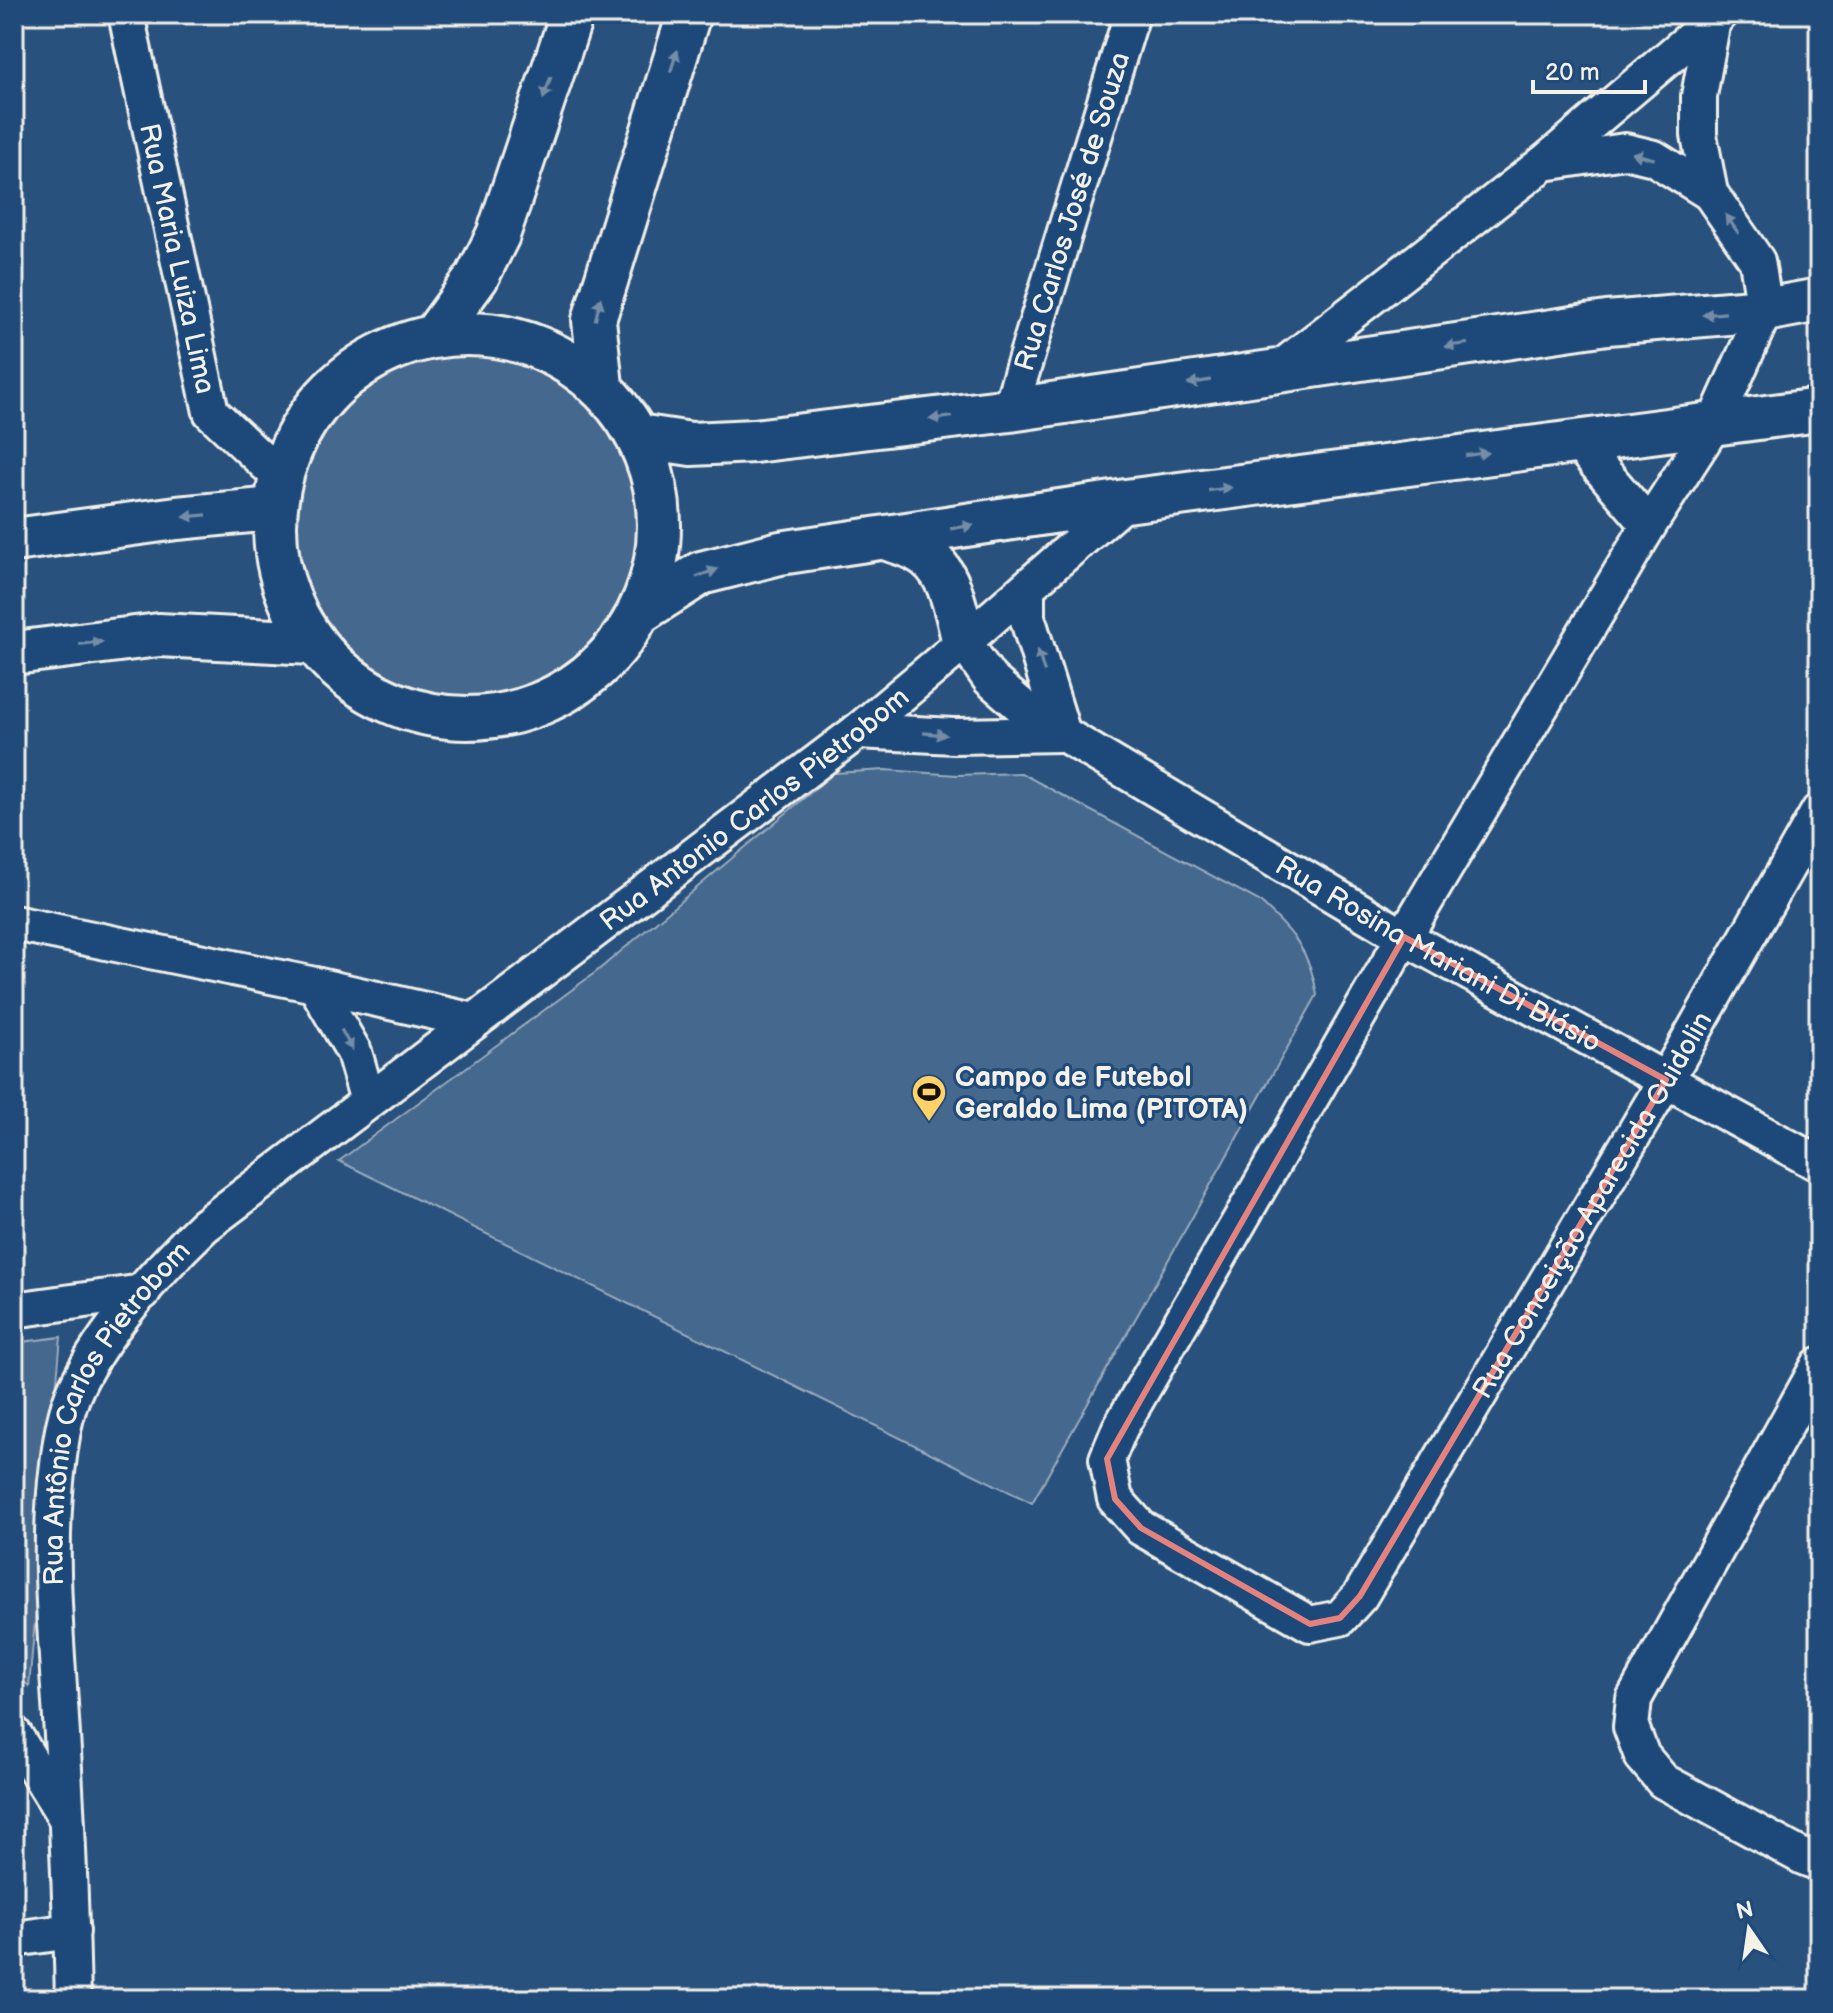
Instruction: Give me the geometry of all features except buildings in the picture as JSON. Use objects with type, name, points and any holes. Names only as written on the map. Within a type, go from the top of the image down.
[{"type":"street","name":"Rua Maria Luiza Lima","points":[[126,14],[211,412],[276,493]]},
{"type":"street","points":[[434,336],[477,277],[498,235],[572,14]]},
{"type":"street","points":[[601,386],[594,320],[689,14]]},
{"type":"street","name":"Rua Carlos José de Souza","points":[[1010,410],[1132,14]]},
{"type":"street","points":[[1278,370],[1544,163],[1717,17]]},
{"type":"street","points":[[1710,193],[1699,135],[1699,96],[1717,17]]},
{"type":"street","points":[[1404,937],[1649,525],[1714,424],[1765,310],[1757,261],[1710,193],[1654,158],[1625,151],[1544,163]]},
{"type":"street","points":[[638,436],[691,444],[754,441],[1010,410],[1607,323],[1765,310],[1819,300]]},
{"type":"street","points":[[480,334],[524,342],[565,359],[601,386],[621,409],[638,436],[658,493],[658,554],[640,612],[601,664],[547,701],[485,718],[419,713],[359,687],[312,643],[280,580],[276,493],[312,410],[366,361],[434,336],[480,334]]},
{"type":"street","points":[[640,612],[701,573],[780,553],[1126,501],[1819,410]]},
{"type":"street","points":[[1576,440],[1649,525]]},
{"type":"street","points":[[14,540],[177,518],[276,493]]},
{"type":"street","name":"Rua Antonio Carlos Pietrobom","points":[[368,1101],[858,731],[1126,501]]},
{"type":"street","points":[[888,539],[918,550],[941,568],[964,642]]},
{"type":"street","points":[[858,731],[954,736],[1063,734],[1027,617],[1027,588]]},
{"type":"street","points":[[14,653],[159,635],[312,643]]},
{"type":"street","name":"Rua Rosina Mariani Di Blásio","points":[[964,642],[990,679],[1033,716],[1404,937],[1819,1164]]},
{"type":"street","name":"Rua Conceição Aparecida Guidolin","points":[[1404,937],[1120,1428],[1107,1459],[1115,1499],[1141,1528],[1310,1624],[1340,1618],[1360,1596],[1666,1080],[1819,811]]},
{"type":"street","points":[[14,923],[474,1021]]},
{"type":"street","points":[[315,985],[354,1052],[368,1101]]},
{"type":"street","name":"Rua Antônio Carlos Pietrobom","points":[[73,1999],[67,1820],[51,1550],[62,1433],[75,1389],[99,1350],[172,1257],[204,1226],[368,1101]]},
{"type":"street","points":[[14,1310],[143,1292]]},
{"type":"street","points":[[1819,1365],[1634,1699],[1631,1727],[1642,1756],[1663,1781],[1819,1863]]},
{"type":"street","name":"Rua Antônio Carlos Pietrobom","points":[[14,1734],[67,1820]]},
{"type":"street","points":[[14,1939],[72,1931]]},
{"type":"highlighted area","points":[[1404,937],[1666,1080],[1360,1596],[1340,1618],[1310,1624],[1141,1528],[1115,1499],[1107,1459]]},
{"type":"shaded area","points":[[467,354],[501,357],[549,374],[577,393],[601,417],[620,445],[633,477],[640,527],[637,561],[620,609],[601,637],[577,661],[549,680],[517,693],[467,700],[433,697],[385,680],[357,661],[333,637],[314,609],[301,577],[294,527],[297,493],[314,445],[333,417],[357,393],[385,374],[417,361]]},
{"type":"shaded area","points":[[885,770],[957,775],[1021,773],[1259,901],[1298,942],[1314,979],[1317,995],[1032,1503],[339,1161],[596,972],[834,773]]},
{"type":"shaded area","points":[[61,1337],[29,1686],[14,1674],[14,1343]]},
{"type":"place","name":"Campo de Futebol Geraldo Lima (PITOTA)","points":[[929,1123]]}]
